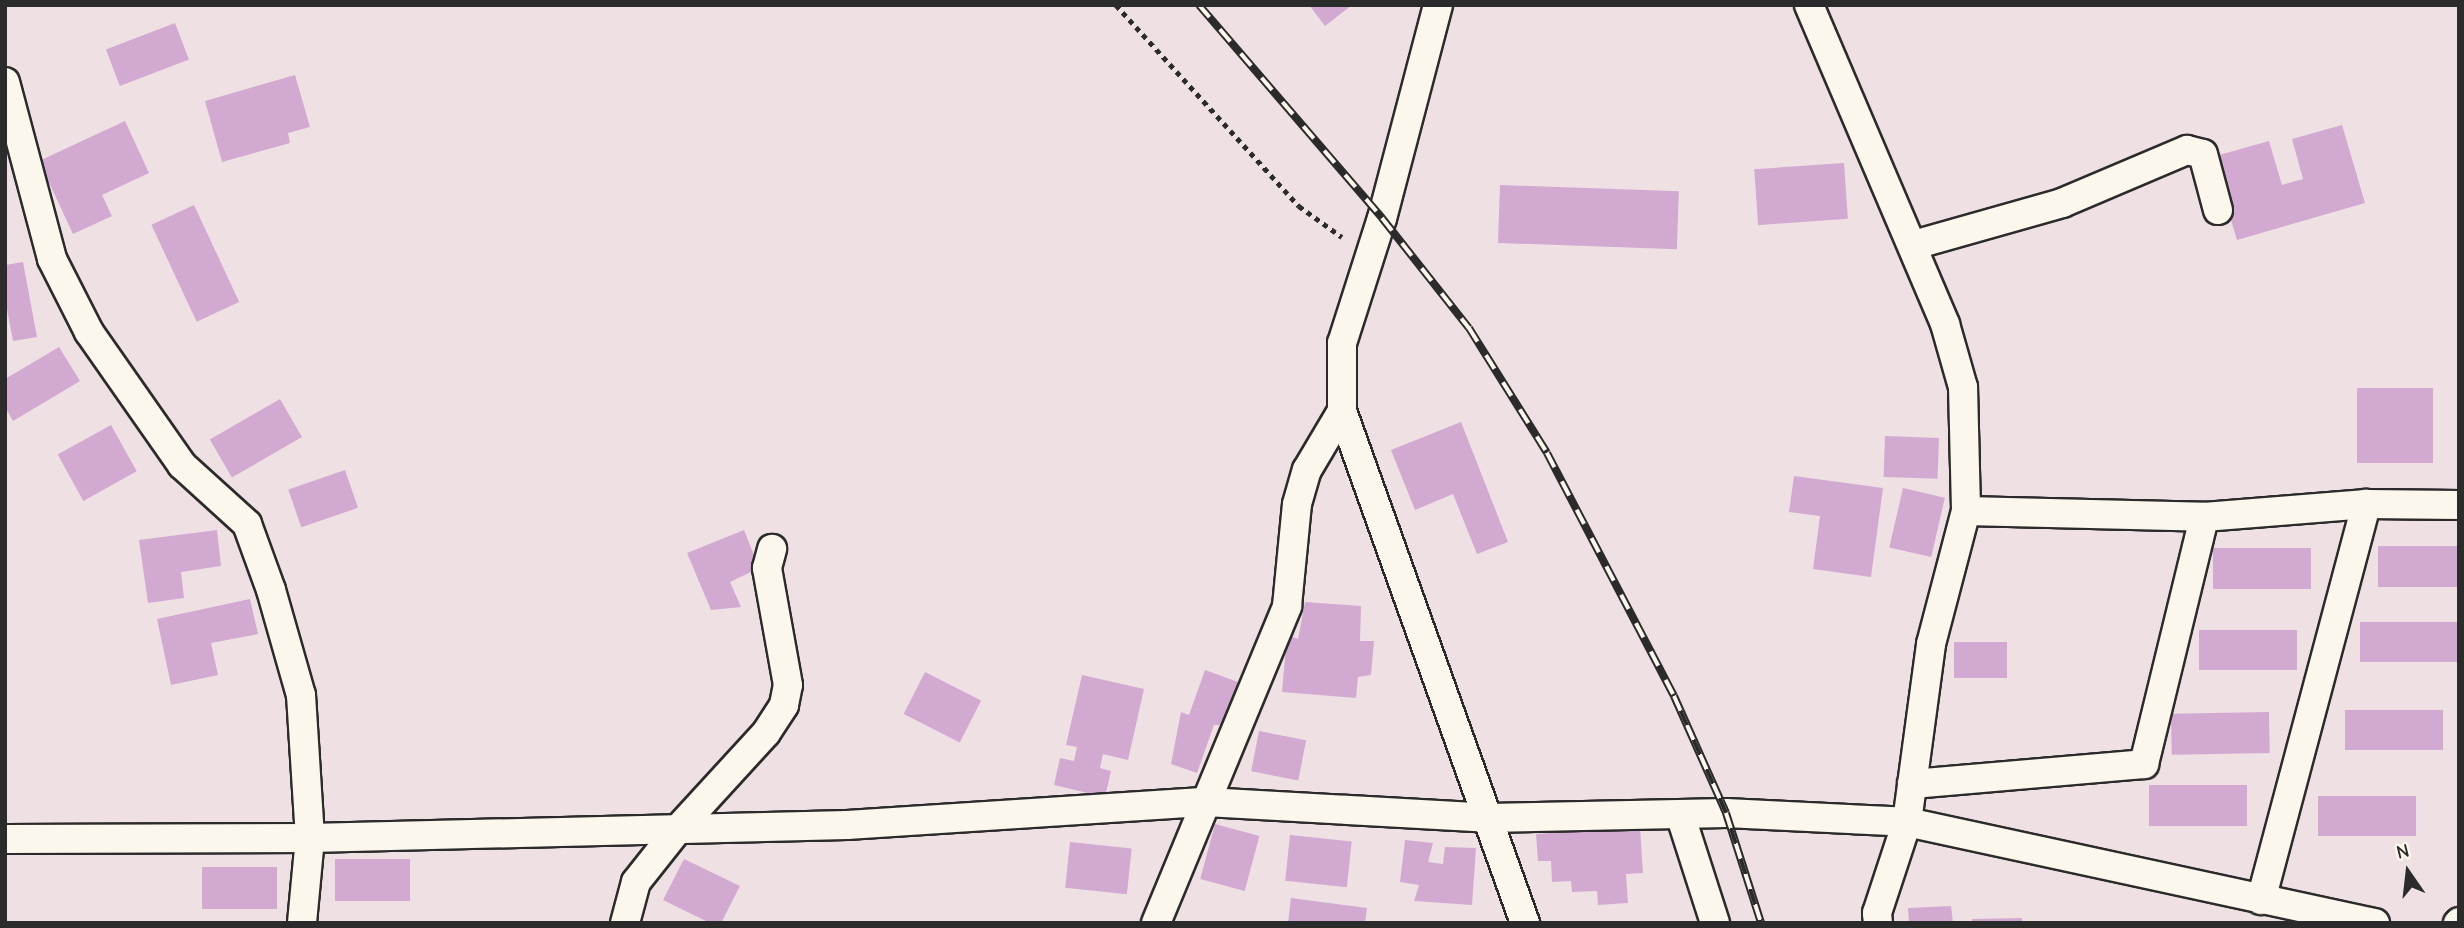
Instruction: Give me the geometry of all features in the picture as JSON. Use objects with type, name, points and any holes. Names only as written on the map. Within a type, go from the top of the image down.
[{"type":"street","points":[[1438,5],[1370,257],[1342,343],[1342,411],[1525,923]]},
{"type":"street","points":[[1809,5],[1914,244],[1964,387],[1966,511],[1931,643],[1907,822],[1877,913],[1878,923]]},
{"type":"street","points":[[5,82],[52,258],[89,332],[182,465],[247,524],[301,695],[310,838],[302,923]]},
{"type":"street","points":[[1914,244],[2062,203],[2187,150],[2203,154],[2218,210]]},
{"type":"street","points":[[1156,923],[1287,606],[1297,504],[1307,470],[1342,411]]},
{"type":"street","points":[[1966,511],[2204,516],[2366,504],[2459,505]]},
{"type":"street","points":[[2261,900],[2366,504]]},
{"type":"street","points":[[1912,784],[2144,764],[2204,516]]},
{"type":"street","points":[[625,923],[636,882],[678,829],[766,733],[784,705],[788,685],[767,568],[772,549]]},
{"type":"street","points":[[5,839],[310,838],[847,825],[1206,802],[1488,818],[1681,817],[1726,813],[1907,822],[2375,923]]},
{"type":"street","points":[[1681,817],[1715,923]]},
{"type":"path","points":[[1116,5],[1299,206],[1370,257]]},
{"type":"building","points":[[1309,5],[1352,5],[1325,26]]},
{"type":"building","points":[[175,23],[189,59],[120,86],[106,50]]},
{"type":"building","points":[[295,75],[310,127],[288,133],[290,143],[222,162],[205,101]]},
{"type":"building","points":[[125,121],[149,173],[102,195],[112,216],[73,234],[39,161]]},
{"type":"building","points":[[2342,125],[2365,203],[2237,240],[2212,157],[2269,141],[2282,185],[2303,179],[2292,139]]},
{"type":"building","points":[[1844,163],[1848,219],[1758,225],[1754,169]]},
{"type":"building","points":[[1500,185],[1679,191],[1677,249],[1498,243]]},
{"type":"building","points":[[194,205],[239,302],[197,322],[151,225]]},
{"type":"building","points":[[23,262],[37,337],[13,341],[5,299],[5,265]]},
{"type":"building","points":[[59,347],[80,381],[13,421],[5,407],[5,379]]},
{"type":"building","points":[[2357,388],[2433,388],[2433,463],[2357,463]]},
{"type":"building","points":[[280,399],[302,437],[232,478],[210,440]]},
{"type":"building","points":[[1461,422],[1508,542],[1477,554],[1453,494],[1415,510],[1391,450]]},
{"type":"building","points":[[111,425],[137,471],[83,501],[58,455]]},
{"type":"building","points":[[1885,436],[1939,438],[1938,479],[1884,477]]},
{"type":"building","points":[[345,470],[358,508],[301,527],[288,490]]},
{"type":"building","points":[[1794,476],[1883,488],[1871,577],[1813,569],[1820,516],[1789,512]]},
{"type":"building","points":[[1903,488],[1945,498],[1931,557],[1889,547]]},
{"type":"building","points":[[217,530],[221,566],[181,572],[184,598],[148,603],[139,540]]},
{"type":"building","points":[[744,530],[759,568],[730,582],[741,607],[711,610],[687,553]]},
{"type":"building","points":[[2378,546],[2459,546],[2459,587],[2378,587]]},
{"type":"building","points":[[2213,548],[2311,548],[2311,589],[2213,589]]},
{"type":"building","points":[[250,599],[258,634],[211,643],[218,675],[171,685],[157,619]]},
{"type":"building","points":[[1305,602],[1361,606],[1360,641],[1374,641],[1371,675],[1358,677],[1356,698],[1282,692],[1287,635],[1298,639]]},
{"type":"building","points":[[2360,622],[2457,622],[2457,662],[2360,662]]},
{"type":"building","points":[[2199,630],[2297,630],[2297,670],[2199,670]]},
{"type":"building","points":[[1954,642],[2007,642],[2007,678],[1954,678]]},
{"type":"building","points":[[1205,670],[1238,682],[1223,725],[1214,725],[1197,773],[1171,764],[1181,712],[1189,715]]},
{"type":"building","points":[[925,672],[981,701],[960,742],[904,714]]},
{"type":"building","points":[[1082,675],[1144,689],[1128,760],[1103,754],[1100,768],[1111,771],[1105,797],[1054,785],[1060,758],[1074,761],[1077,747],[1066,745]]},
{"type":"building","points":[[2345,710],[2443,710],[2443,750],[2345,750]]},
{"type":"building","points":[[2269,712],[2270,753],[2172,755],[2171,714]]},
{"type":"building","points":[[1259,731],[1306,740],[1298,780],[1251,771]]},
{"type":"building","points":[[2149,785],[2247,785],[2247,826],[2149,826]]},
{"type":"building","points":[[2318,796],[2416,796],[2416,836],[2318,836]]},
{"type":"building","points":[[1215,824],[1259,836],[1245,891],[1200,879]]},
{"type":"building","points":[[1640,827],[1643,873],[1626,874],[1628,903],[1598,905],[1597,891],[1572,892],[1571,881],[1552,882],[1551,861],[1538,861],[1536,834]]},
{"type":"building","points":[[1290,835],[1352,841],[1347,887],[1285,881]]},
{"type":"building","points":[[1405,840],[1433,843],[1428,862],[1443,864],[1445,847],[1476,848],[1472,905],[1414,901],[1419,885],[1400,882]]},
{"type":"building","points":[[1070,842],[1132,848],[1127,894],[1065,888]]},
{"type":"building","points":[[335,859],[410,859],[410,901],[335,901]]},
{"type":"building","points":[[684,859],[740,886],[721,923],[710,923],[663,900]]},
{"type":"building","points":[[202,867],[277,867],[277,909],[202,909]]},
{"type":"building","points":[[1291,898],[1367,908],[1365,923],[1288,923]]},
{"type":"building","points":[[1951,906],[1953,923],[1909,923],[1908,908]]},
{"type":"building","points":[[2022,918],[2022,923],[1972,923],[1972,919]]},
{"type":"railway","points":[[1199,5],[1382,218],[1469,328],[1547,453],[1674,696],[1726,813],[1761,923]]}]
